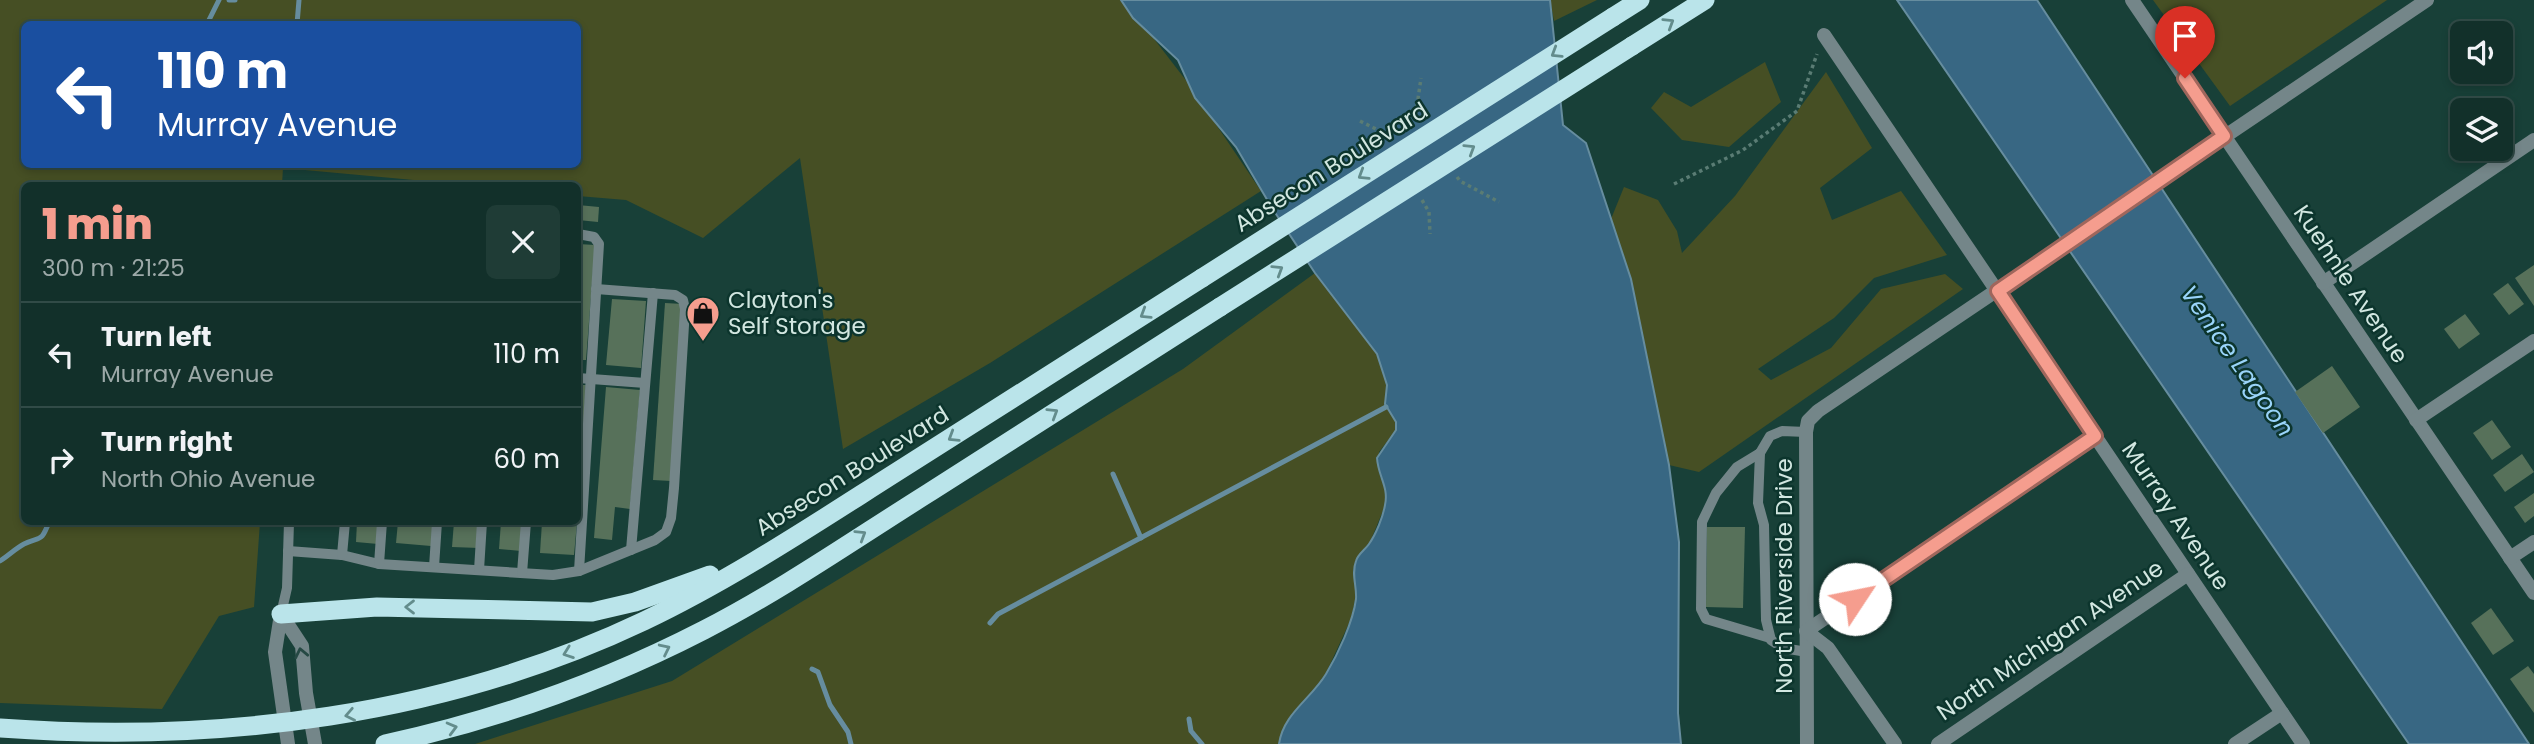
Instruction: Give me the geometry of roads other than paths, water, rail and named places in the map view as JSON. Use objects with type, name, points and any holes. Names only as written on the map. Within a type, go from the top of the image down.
[{"type":"highway","name":"Absecon Boulevard","points":[[0,728],[89,734],[286,734],[311,721],[416,702],[518,672],[645,621],[761,557],[1640,0]]},
{"type":"highway","points":[[385,744],[517,709],[595,680],[705,630],[760,599],[1705,0]]},
{"type":"highway","points":[[281,614],[377,607],[592,612],[635,602],[761,557]]},
{"type":"street","name":"Kuehnle Avenue","points":[[2132,0],[2534,593]]},
{"type":"street","points":[[1998,291],[2427,0]]},
{"type":"street","name":"Murray Avenue","points":[[1824,35],[2303,744]]},
{"type":"street","points":[[2323,283],[2534,140]]},
{"type":"street","name":"North Riverside Drive","points":[[1807,744],[1808,421],[1818,411],[1998,291]]},
{"type":"street","points":[[2416,421],[2534,341]]},
{"type":"street","points":[[1895,744],[1828,648],[1806,631],[2095,436]]},
{"type":"street","points":[[2510,558],[2534,542]]},
{"type":"street","name":"North Michigan Avenue","points":[[1938,744],[2188,574]]},
{"type":"street","points":[[281,614],[302,646],[314,744]]},
{"type":"street","points":[[281,614],[275,652],[286,734]]},
{"type":"street","points":[[2235,744],[2282,713]]},
{"type":"lane","points":[[579,571],[599,244],[594,237],[581,235]]},
{"type":"lane","points":[[288,551],[342,555],[379,564],[553,575],[579,571],[655,540],[666,532],[671,518],[685,309],[682,300],[675,295],[596,289]]},
{"type":"lane","points":[[631,550],[653,293]]},
{"type":"lane","points":[[581,378],[645,383]]},
{"type":"lane","points":[[1770,638],[1766,620],[1764,525],[1758,503],[1760,453],[1770,436],[1782,431],[1806,432]]},
{"type":"lane","points":[[1760,453],[1737,467],[1716,493],[1703,522],[1701,609],[1706,619],[1770,638],[1783,648],[1807,652]]},
{"type":"lane","points":[[281,614],[287,588],[289,525]]},
{"type":"lane","points":[[342,555],[345,525]]},
{"type":"lane","points":[[379,564],[382,525]]},
{"type":"lane","points":[[434,567],[437,525]]},
{"type":"lane","points":[[479,570],[482,525]]},
{"type":"lane","points":[[522,573],[526,525]]},
{"type":"water","points":[[1121,0],[1550,0],[1563,125],[1586,143],[1631,279],[1669,465],[1679,542],[1678,713],[1681,744],[1279,744],[1292,715],[1326,674],[1348,628],[1356,599],[1356,561],[1374,535],[1385,505],[1386,493],[1377,458],[1396,430],[1396,422],[1385,404],[1387,385],[1377,354],[1315,273],[1236,147],[1195,98],[1178,60],[1133,18]]},
{"type":"water","name":"Venice Lagoon","points":[[1897,0],[2037,0],[2529,744],[2409,744]]},
{"type":"waterway","points":[[208,21],[219,0]]},
{"type":"waterway","points":[[229,0],[235,0]]},
{"type":"waterway","points":[[297,21],[299,0]]},
{"type":"waterway","points":[[990,623],[998,614],[1386,407]]},
{"type":"waterway","points":[[1113,474],[1141,538]]},
{"type":"waterway","points":[[0,561],[21,546],[40,538],[48,525]]},
{"type":"waterway","points":[[812,669],[818,672],[830,705],[848,732],[851,744]]},
{"type":"waterway","points":[[1189,719],[1191,731],[1202,744]]},
{"type":"place","name":"Clayton's Self Storage","points":[[703,343]]}]
